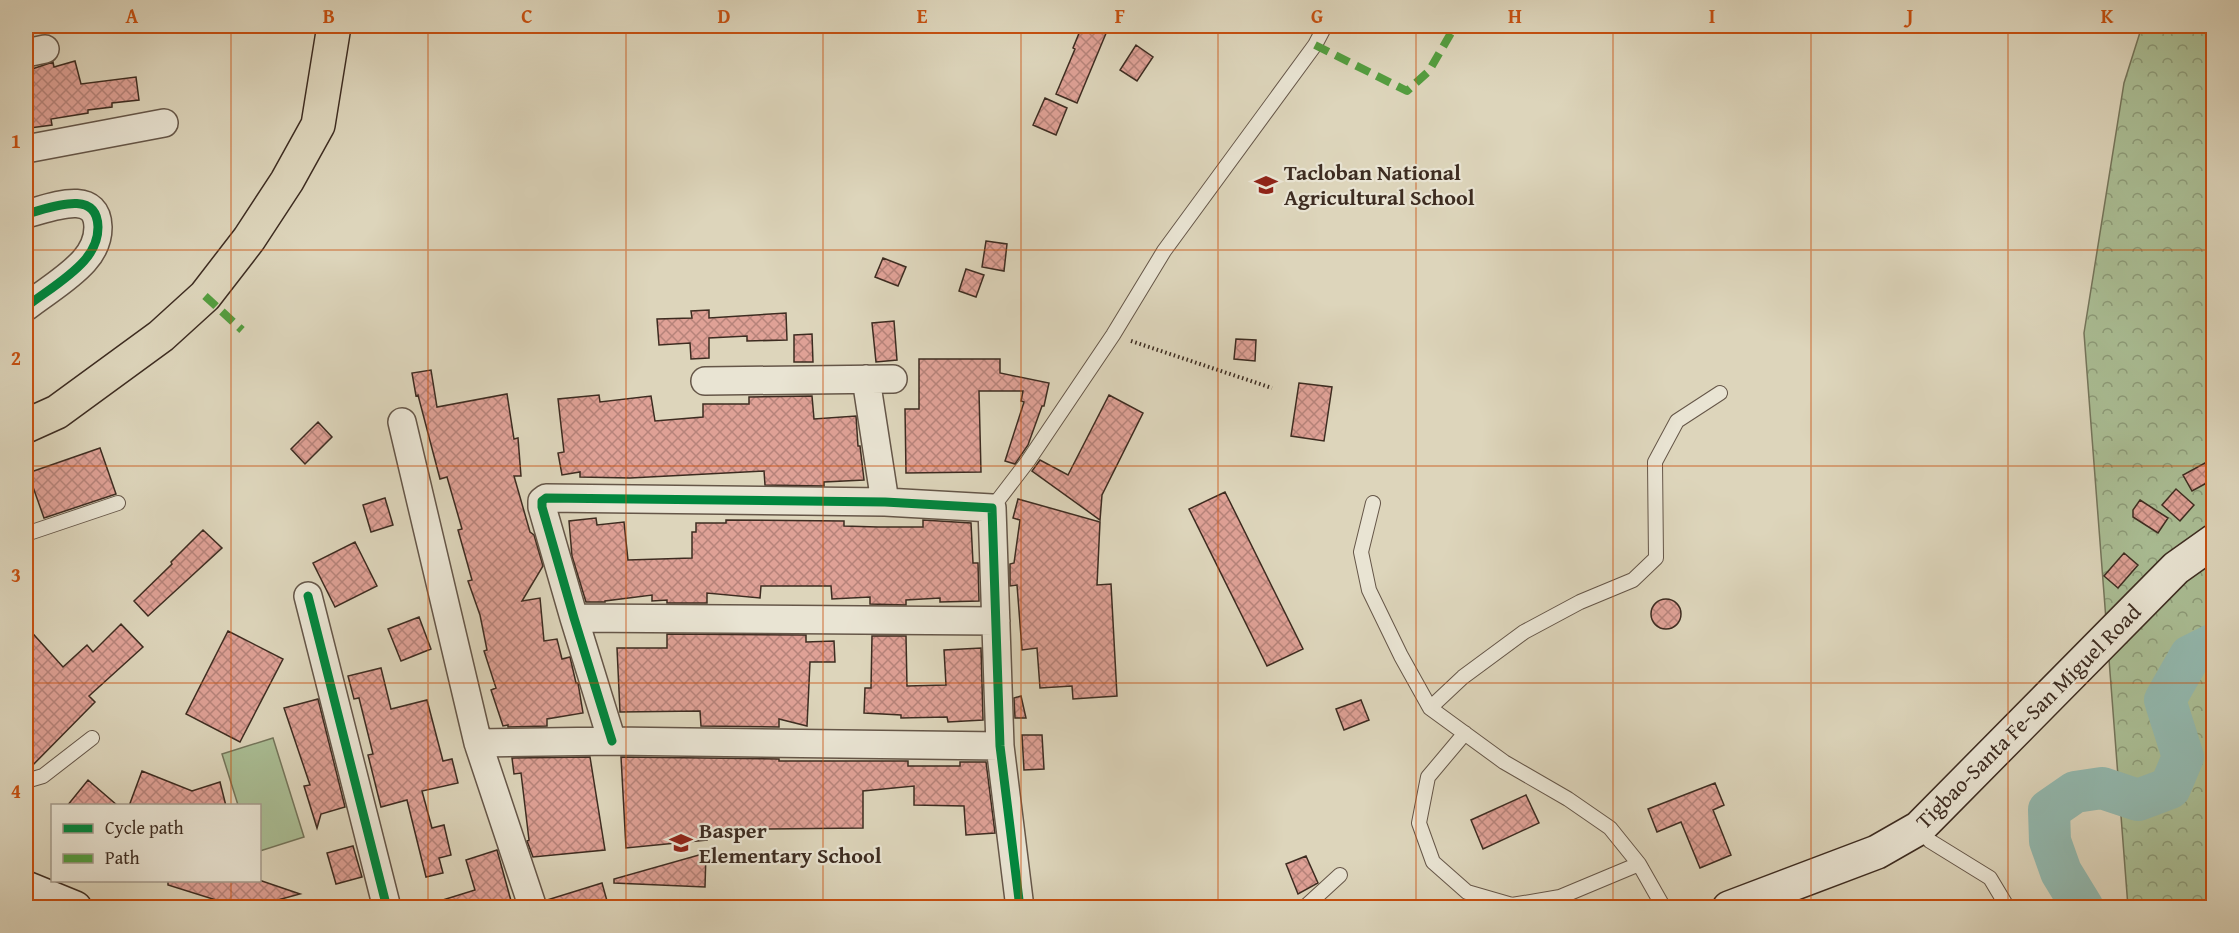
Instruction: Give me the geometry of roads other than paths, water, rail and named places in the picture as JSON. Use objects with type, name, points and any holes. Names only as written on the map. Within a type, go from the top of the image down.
[{"type":"highway","points":[[26,426],[57,412],[161,336],[205,296],[249,239],[287,182],[318,125],[334,26]]},
{"type":"main road","name":"Tigbao-Santa Fe-San Miguel Road","points":[[1729,908],[1876,852],[1919,828],[2176,568],[2214,541]]},
{"type":"main road","points":[[26,888],[75,908]]},
{"type":"street","points":[[26,149],[164,123]]},
{"type":"street","points":[[26,214],[71,203],[86,204],[94,211],[98,220],[98,233],[85,260],[26,307]]},
{"type":"street","points":[[866,379],[885,502]]},
{"type":"street","points":[[705,381],[893,379]]},
{"type":"street","points":[[402,422],[478,743],[533,908]]},
{"type":"street","points":[[612,741],[542,507],[546,498],[885,502],[992,508],[1000,746],[1020,908]]},
{"type":"street","points":[[308,596],[387,908]]},
{"type":"street","points":[[574,618],[996,621]]},
{"type":"street","points":[[478,743],[612,741],[1000,746]]},
{"type":"lane","points":[[992,508],[1028,461],[1113,335],[1164,251],[1315,45],[1325,26]]},
{"type":"lane","points":[[1430,708],[1463,677],[1524,632],[1580,602],[1634,580],[1656,558],[1655,462],[1677,421],[1720,393]]},
{"type":"lane","points":[[26,534],[118,503]]},
{"type":"lane","points":[[1372,503],[1361,552],[1369,590],[1401,656],[1430,708],[1504,762],[1568,799],[1610,828],[1639,864],[1664,908]]},
{"type":"lane","points":[[1465,733],[1428,777],[1419,822],[1433,862],[1467,892],[1512,905],[1560,897],[1639,864]]},
{"type":"lane","points":[[26,781],[43,776],[92,738]]},
{"type":"lane","points":[[1919,828],[1930,841],[1990,878],[2008,908]]},
{"type":"lane","points":[[1304,908],[1340,875]]},
{"type":"waterway","points":[[2083,908],[2061,872],[2050,841],[2049,810],[2075,792],[2102,788],[2138,800],[2170,788],[2183,757],[2165,700],[2190,656],[2214,644]]},
{"type":"place","name":"Tacloban National Agricultural School","points":[[1266,185]]},
{"type":"place","name":"Basper Elementary School","points":[[681,843]]}]
